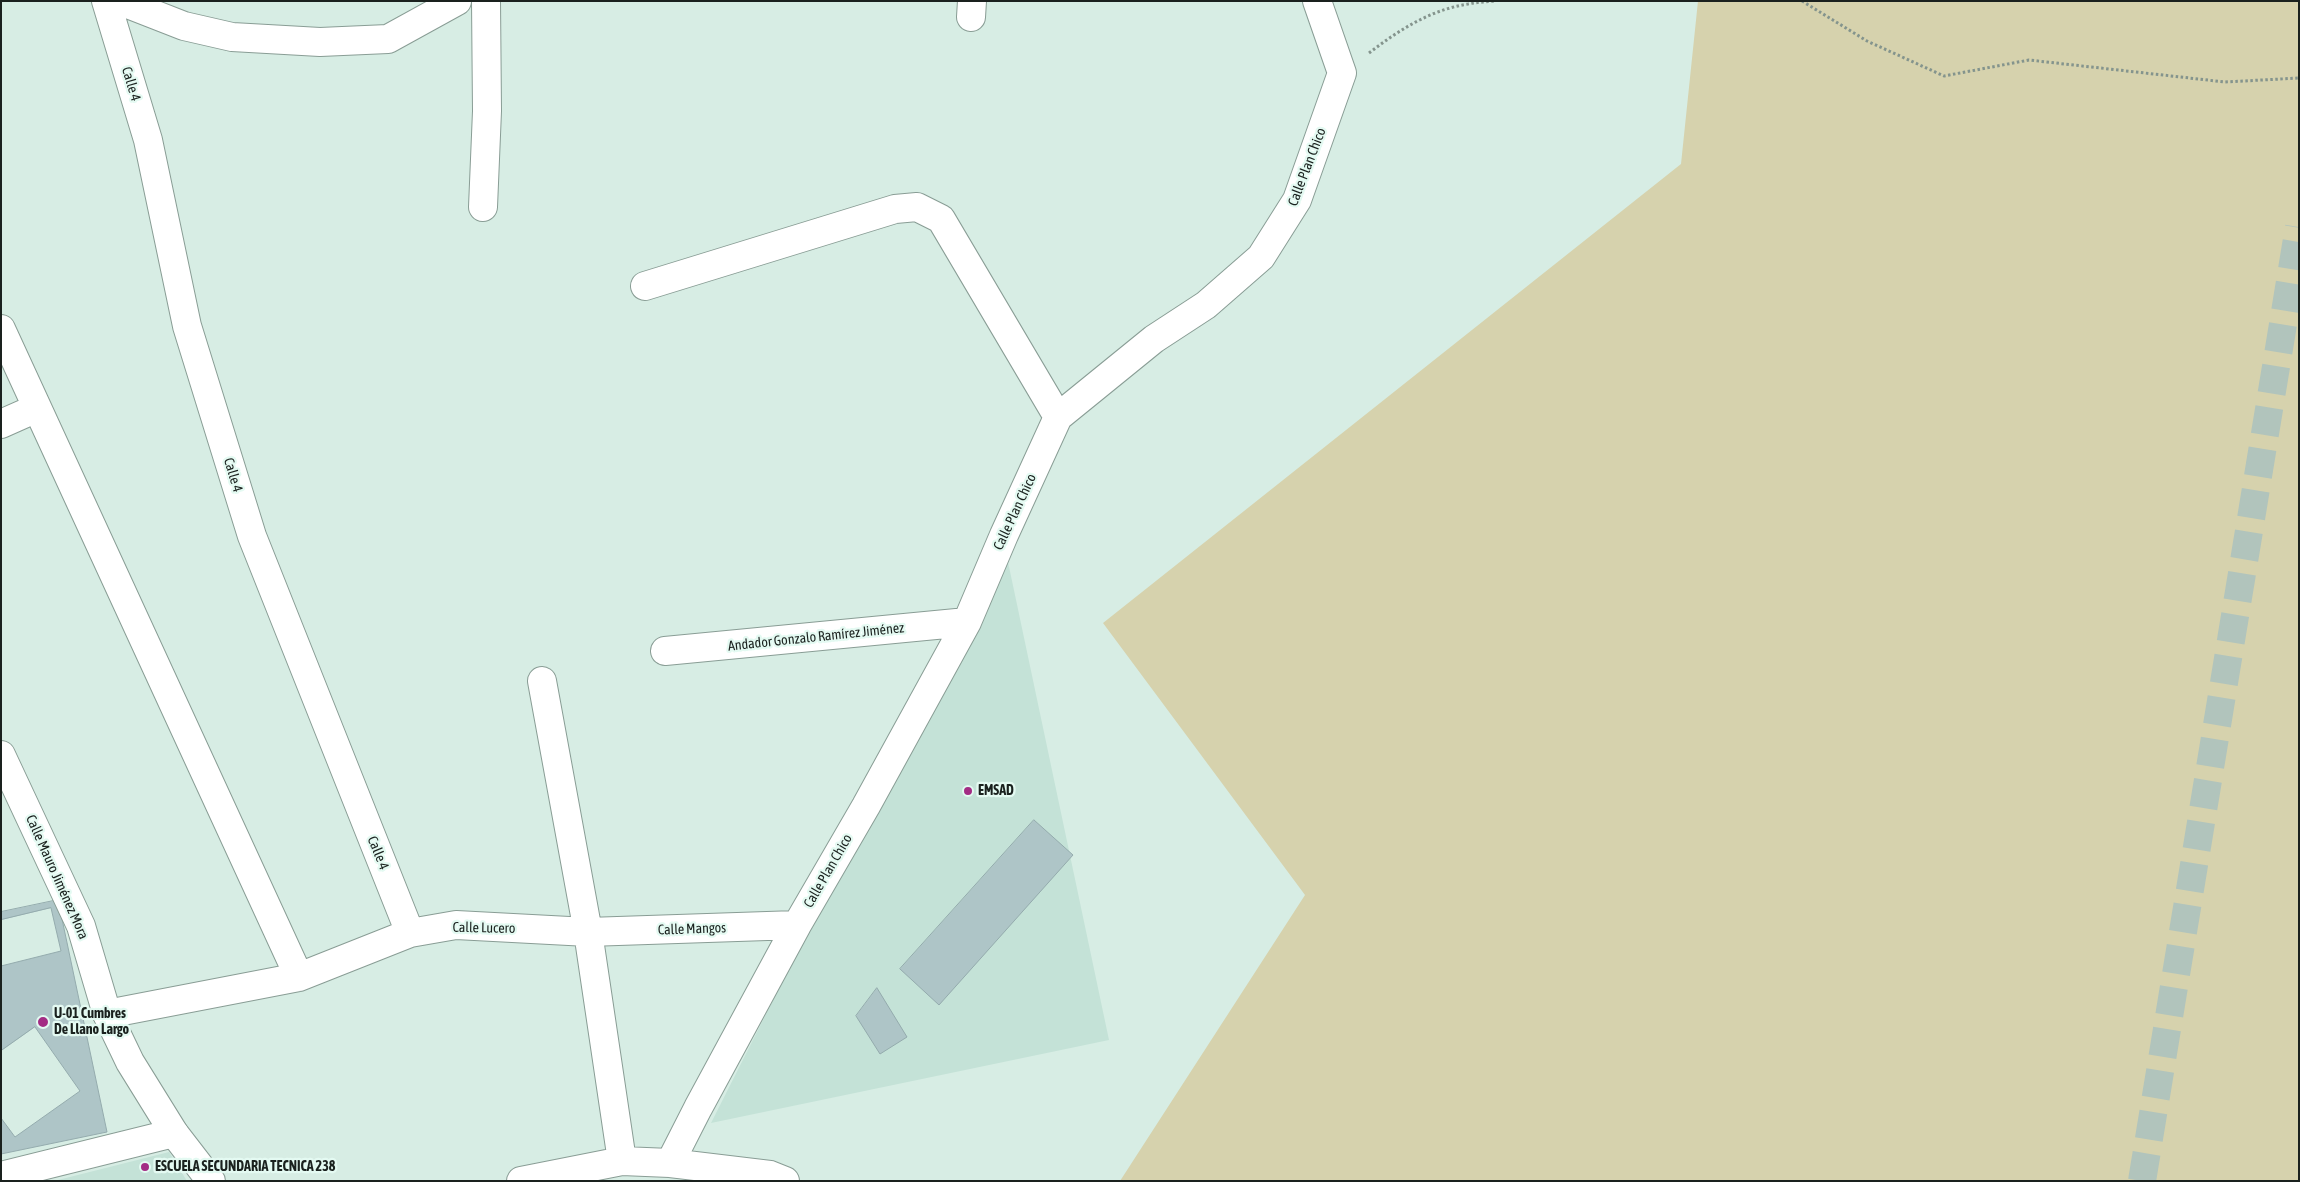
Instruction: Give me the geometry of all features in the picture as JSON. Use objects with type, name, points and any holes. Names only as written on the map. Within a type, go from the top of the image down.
[{"type":"street","name":"Calle 4","points":[[106,1],[148,140],[187,326],[252,536],[410,933]]},
{"type":"street","points":[[120,1],[184,26],[232,37],[320,42],[388,40],[457,1]]},
{"type":"street","points":[[482,207],[486,111],[486,1]]},
{"type":"street","points":[[1317,1],[1342,73]]},
{"type":"street","name":"Calle Plan Chico","points":[[670,1163],[797,925],[866,806],[967,622],[1004,535],[1058,418],[1154,339],[1206,305],[1261,257],[1297,200],[1342,73]]},
{"type":"street","points":[[644,286],[896,209],[917,207],[941,220],[1058,418]]},
{"type":"street","points":[[1,329],[299,977]]},
{"type":"street","points":[[1,424],[37,408]]},
{"type":"street","name":"Andador Gonzalo Ramírez Jiménez","points":[[666,652],[967,622]]},
{"type":"street","points":[[542,681],[588,932],[622,1161]]},
{"type":"street","name":"Calle Mauro Jiménez Mora","points":[[1,755],[81,926],[107,1014],[130,1062],[174,1133],[211,1181]]},
{"type":"street","name":"Calle Lucero","points":[[107,1014],[299,977],[410,933],[456,925],[588,932]]},
{"type":"street","name":"Calle Mangos","points":[[588,932],[797,925]]},
{"type":"street","points":[[1,1176],[174,1133]]},
{"type":"street","points":[[524,1180],[622,1161],[670,1163],[770,1175],[785,1181]]},
{"type":"path","points":[[1342,73],[1398,30],[1439,11],[1468,3],[1495,1]]},
{"type":"path","points":[[1802,1],[1867,41],[1944,76],[2029,60],[2225,82],[2299,78]]},
{"type":"shaded area","points":[[1698,1],[2299,1],[2299,1181],[1120,1181],[1305,895],[1103,623],[1681,164]]},
{"type":"shaded area","name":"EMSAD","points":[[1004,543],[1109,1040],[711,1123]]},
{"type":"shaded area","name":"ESCUELA SECUNDARIA TECNICA 238","points":[[169,1152],[187,1181],[54,1181]]},
{"type":"building","points":[[1034,820],[1073,855],[939,1005],[900,969]]},
{"type":"building","name":"U-01 Cumbres De Llano Largo","points":[[58,900],[107,1132],[1,1154],[1,912]]},
{"type":"building","points":[[51,908],[61,951],[1,966],[1,920]]},
{"type":"building","points":[[877,988],[907,1037],[880,1054],[856,1016]]},
{"type":"building","points":[[35,1027],[80,1091],[15,1137],[1,1118],[1,1051]]},
{"type":"tunnel","points":[[2142,1181],[2299,227]]},
{"type":"place","name":"EMSAD","points":[[968,791]]},
{"type":"place","name":"U-01 Cumbres De Llano Largo","points":[[43,1022]]},
{"type":"place","name":"ESCUELA SECUNDARIA TECNICA 238","points":[[145,1167]]}]
